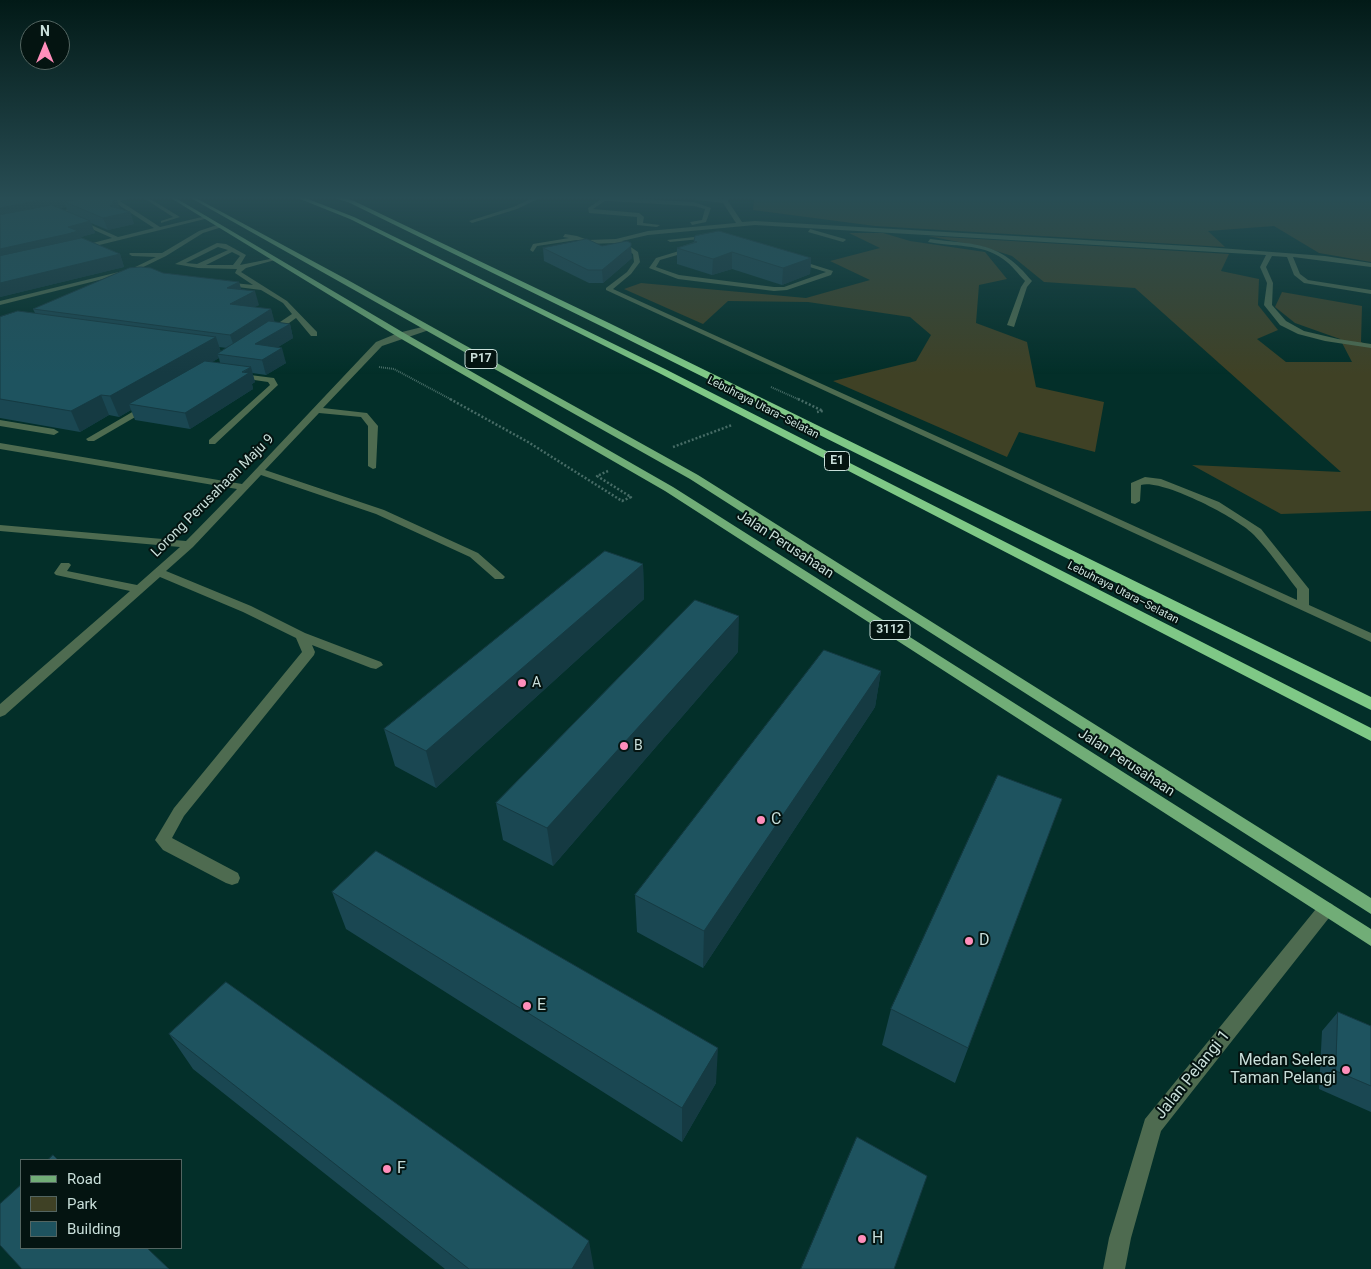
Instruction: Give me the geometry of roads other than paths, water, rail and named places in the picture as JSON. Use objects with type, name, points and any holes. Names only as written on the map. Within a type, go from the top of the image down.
[{"type":"highway","name":"Lebuhraya Utara–Selatan","points":[[429,256],[662,371],[1371,735]]},
{"type":"highway","name":"Lebuhraya Utara–Selatan","points":[[465,256],[1371,704]]},
{"type":"main road","name":"Jalan Perusahaan","points":[[269,256],[401,335],[669,489],[1371,938]]},
{"type":"main road","name":"Jalan Perusahaan","points":[[300,256],[694,477],[1371,907]]},
{"type":"street","points":[[0,303],[133,270],[161,256]]},
{"type":"street","points":[[194,256],[178,264],[234,268],[273,259]]},
{"type":"street","points":[[198,266],[219,256]]},
{"type":"street","points":[[234,268],[244,256]]},
{"type":"street","points":[[636,256],[637,262],[629,273],[608,289],[1371,638]]},
{"type":"street","points":[[667,256],[658,259],[652,268],[678,277],[780,289],[829,274],[830,271],[783,256]]},
{"type":"street","points":[[1003,256],[1029,281],[1024,287],[1011,326]]},
{"type":"street","points":[[1269,256],[1263,267],[1270,283],[1268,305],[1284,324],[1326,339],[1371,346]]},
{"type":"street","points":[[1289,256],[1297,275],[1306,282],[1371,292]]},
{"type":"street","points":[[1299,256],[1371,265]]},
{"type":"street","points":[[244,267],[237,272],[285,302],[314,334]]},
{"type":"street","points":[[115,283],[132,276],[139,276]]},
{"type":"street","points":[[215,283],[263,288]]},
{"type":"street","points":[[261,339],[295,315]]},
{"type":"street","name":"Lorong Perusahaan Maju 9","points":[[0,712],[189,545],[379,344],[426,328]]},
{"type":"street","points":[[212,442],[274,385],[271,380],[227,373]]},
{"type":"street","points":[[91,439],[158,400]]},
{"type":"street","points":[[317,410],[364,415],[373,426],[373,466]]},
{"type":"street","points":[[0,423],[54,432]]},
{"type":"street","points":[[0,446],[244,487]]},
{"type":"street","points":[[259,472],[380,512],[474,555],[499,577]]},
{"type":"street","points":[[1135,501],[1136,483],[1145,480],[1158,481],[1224,509],[1257,531],[1283,561],[1303,589],[1303,607]]},
{"type":"street","points":[[0,528],[189,545]]},
{"type":"street","points":[[65,565],[60,573],[140,589]]},
{"type":"street","points":[[159,572],[247,609],[301,636],[376,665]]},
{"type":"street","points":[[232,878],[168,845],[163,840],[179,812],[309,652],[301,636]]},
{"type":"street","name":"Jalan Pelangi 1","points":[[1114,1269],[1120,1238],[1152,1126],[1326,909]]},
{"type":"place","name":"A","points":[[522,683]]},
{"type":"place","name":"B","points":[[624,746]]},
{"type":"place","name":"C","points":[[761,820]]},
{"type":"place","name":"D","points":[[969,941]]},
{"type":"place","name":"E","points":[[527,1006]]},
{"type":"place","name":"Medan Selera Taman Pelangi","points":[[1346,1070]]},
{"type":"place","name":"F","points":[[387,1169]]},
{"type":"place","name":"H","points":[[862,1239]]}]
